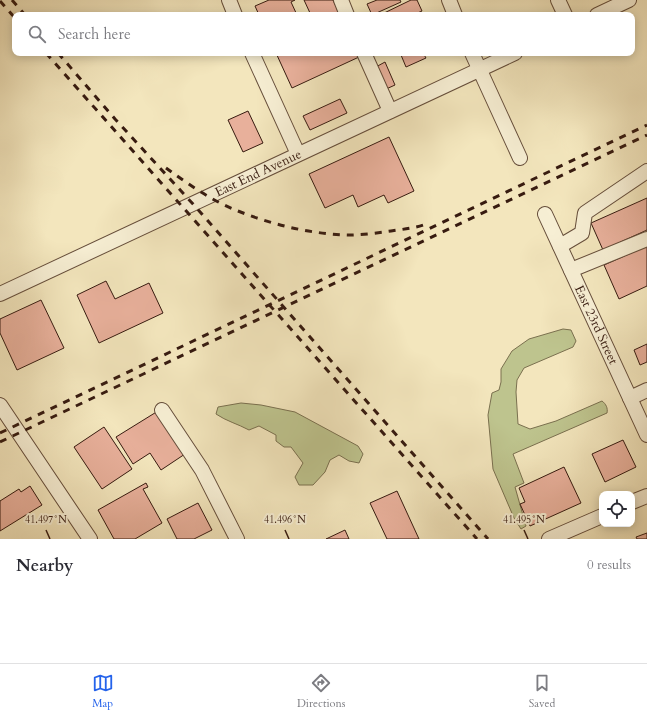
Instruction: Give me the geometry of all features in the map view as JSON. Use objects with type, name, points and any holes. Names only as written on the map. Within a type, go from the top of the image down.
[{"type":"street","points":[[229,0],[234,12]]},
{"type":"street","points":[[341,0],[346,12]]},
{"type":"street","points":[[449,0],[454,12]]},
{"type":"street","points":[[558,0],[564,12]]},
{"type":"street","points":[[603,12],[629,0]]},
{"type":"street","points":[[253,56],[298,154]]},
{"type":"street","points":[[365,56],[390,111]]},
{"type":"street","points":[[473,56],[520,158]]},
{"type":"street","name":"East End Avenue","points":[[0,294],[509,56]]},
{"type":"street","points":[[560,246],[582,233],[585,212],[647,171]]},
{"type":"street","name":"East 23rd Street","points":[[545,214],[647,435]]},
{"type":"street","points":[[571,270],[647,238]]},
{"type":"street","points":[[630,398],[647,390]]},
{"type":"street","points":[[0,405],[90,539]]},
{"type":"street","points":[[162,410],[202,470],[237,539]]},
{"type":"street","points":[[635,501],[647,496]]},
{"type":"street","points":[[549,539],[599,517]]},
{"type":"green space","points":[[563,329],[571,330],[576,341],[573,347],[524,368],[517,380],[516,392],[518,424],[530,429],[556,421],[602,401],[605,403],[607,413],[513,454],[524,483],[515,487],[526,526],[521,529],[514,518],[493,469],[488,415],[492,393],[499,390],[501,382],[501,369],[512,351],[529,339]]},
{"type":"green space","points":[[241,403],[261,405],[295,412],[358,446],[363,454],[359,463],[349,461],[339,455],[330,460],[325,472],[313,485],[299,485],[295,477],[303,463],[291,447],[284,447],[276,441],[276,435],[259,426],[249,430],[216,414],[218,407]]},
{"type":"building","points":[[269,0],[295,0],[291,2],[296,12],[258,12],[255,6]]},
{"type":"building","points":[[304,0],[333,0],[339,12],[310,12]]},
{"type":"building","points":[[377,0],[400,0],[401,2],[379,12],[371,12],[367,4]]},
{"type":"building","points":[[411,0],[417,0],[422,11],[420,12],[386,12]]},
{"type":"building","points":[[277,56],[359,57],[292,88]]},
{"type":"building","points":[[401,56],[425,56],[426,58],[406,67]]},
{"type":"building","points":[[385,62],[395,85],[384,90],[374,68]]},
{"type":"building","points":[[340,99],[347,113],[310,130],[303,116]]},
{"type":"building","points":[[248,111],[263,143],[243,152],[228,120]]},
{"type":"building","points":[[389,137],[414,191],[388,203],[384,195],[358,207],[353,195],[325,208],[309,174]]},
{"type":"building","points":[[647,198],[647,230],[603,250],[591,223]]},
{"type":"building","points":[[647,246],[647,286],[619,299],[604,265]]},
{"type":"building","points":[[106,281],[115,299],[149,283],[163,313],[99,343],[77,295]]},
{"type":"building","points":[[41,300],[64,348],[17,370],[0,333],[0,319]]},
{"type":"building","points":[[647,344],[647,362],[640,365],[634,350]]},
{"type":"building","points":[[158,411],[185,454],[161,470],[150,453],[133,464],[116,437]]},
{"type":"building","points":[[104,427],[132,469],[102,489],[74,447]]},
{"type":"building","points":[[623,440],[636,467],[605,482],[592,454]]},
{"type":"building","points":[[564,467],[581,503],[530,526],[520,504],[525,502],[519,488]]},
{"type":"building","points":[[146,483],[148,487],[143,489],[162,523],[135,539],[114,539],[98,510]]},
{"type":"building","points":[[30,486],[42,505],[0,531],[0,501],[19,489],[21,492]]},
{"type":"building","points":[[397,491],[419,539],[387,539],[370,503]]},
{"type":"building","points":[[198,503],[212,530],[194,539],[177,539],[167,519]]},
{"type":"building","points":[[345,530],[349,539],[326,539]]},
{"type":"building","points":[[647,533],[647,539],[637,539],[636,537]]},
{"type":"railway","points":[[12,0],[22,12]]},
{"type":"railway","points":[[0,1],[12,15]]},
{"type":"railway","points":[[49,56],[477,539]]},
{"type":"railway","points":[[61,56],[488,539]]},
{"type":"railway","points":[[0,433],[647,125]]},
{"type":"railway","points":[[0,442],[647,135]]},
{"type":"railway","points":[[166,168],[200,192],[228,207],[265,221],[306,231],[353,235],[406,229],[429,223]]}]
